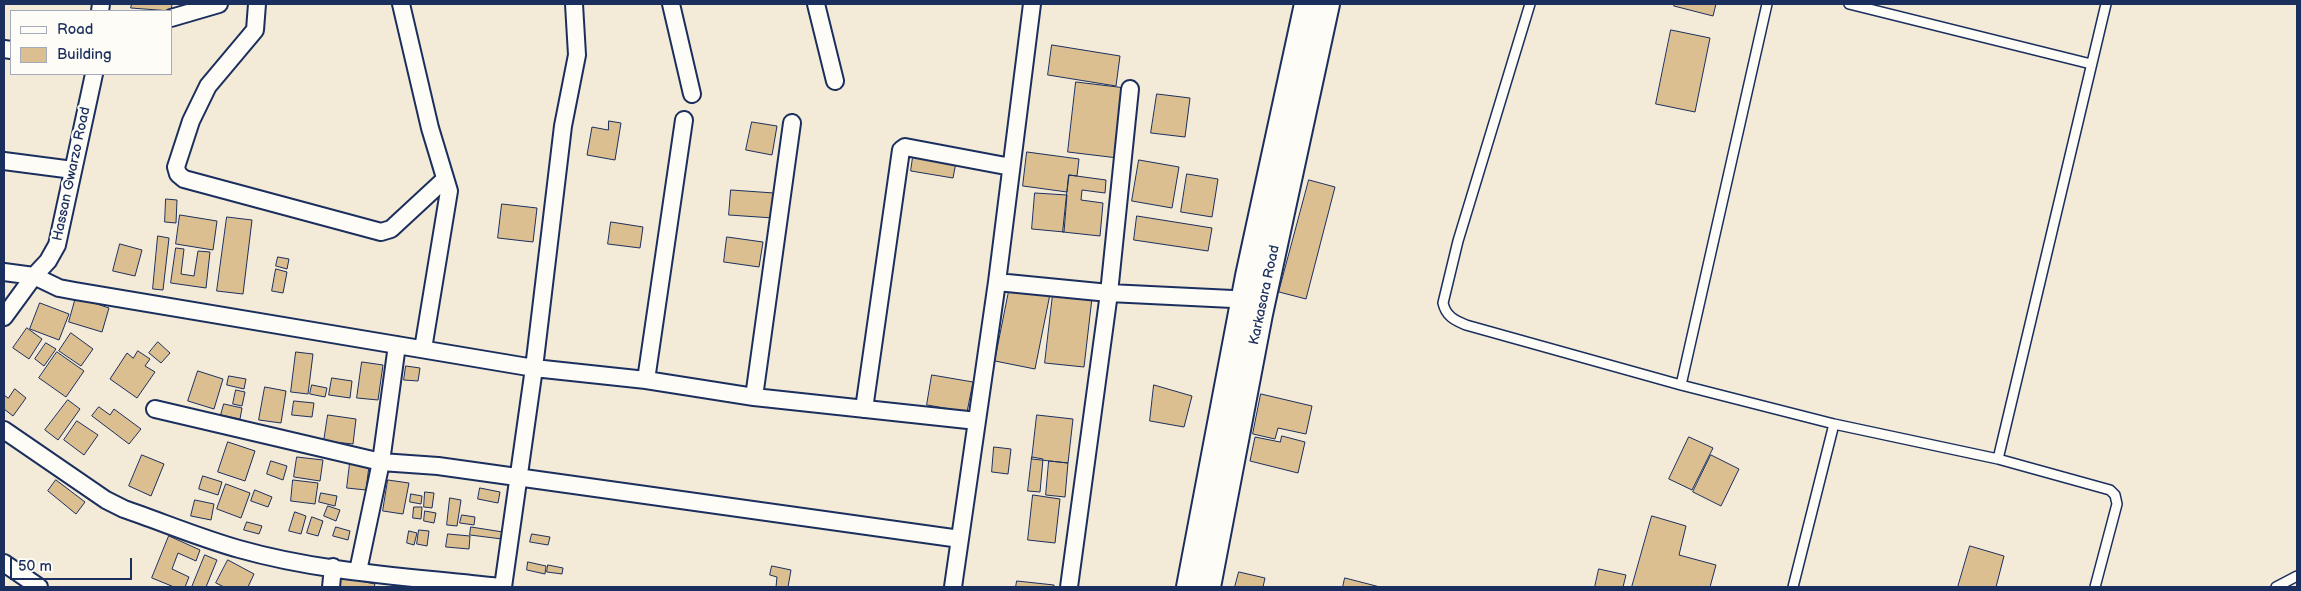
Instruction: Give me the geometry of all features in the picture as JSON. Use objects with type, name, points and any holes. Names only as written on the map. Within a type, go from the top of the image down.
[{"type":"main road","name":"Karkasara Road","points":[[1208,587],[1253,300],[1307,4]]},
{"type":"main road","name":"Karkasara Road","points":[[1189,587],[1253,300],[1327,4]]},
{"type":"street","points":[[172,18],[220,4]]},
{"type":"street","points":[[257,4],[255,30],[208,86],[192,121],[179,158],[176,167],[178,174],[184,179],[381,232],[391,229],[445,179]]},
{"type":"street","points":[[401,4],[430,128],[449,191],[423,350]]},
{"type":"street","points":[[4,430],[106,500],[124,509],[239,549],[358,571],[391,581],[501,587],[534,368],[563,126],[577,55],[574,4]]},
{"type":"street","points":[[671,4],[692,94]]},
{"type":"street","points":[[816,4],[835,81]]},
{"type":"street","points":[[953,587],[997,282],[1032,4]]},
{"type":"street","name":"Hassan Gwarzo Road","points":[[4,317],[34,276],[48,261],[57,245],[94,75]]},
{"type":"street","points":[[1069,587],[1109,293],[1130,90]]},
{"type":"street","points":[[646,380],[684,120]]},
{"type":"street","points":[[754,397],[792,123]]},
{"type":"street","points":[[864,409],[901,150],[905,148],[1011,166]]},
{"type":"street","points":[[4,160],[73,170]]},
{"type":"street","points":[[4,272],[34,276],[59,288],[75,291],[534,368],[646,380],[754,397],[977,421]]},
{"type":"street","points":[[997,282],[1109,293],[1253,300]]},
{"type":"street","points":[[358,571],[381,462],[397,345]]},
{"type":"street","points":[[155,410],[381,462],[438,466],[960,539]]},
{"type":"street","points":[[4,563],[39,587]]},
{"type":"street","points":[[331,587],[333,567]]},
{"type":"lane","points":[[1530,4],[1458,241],[1443,303],[1445,311],[1456,321],[1466,325],[1681,386],[1834,424],[1998,460],[2110,490],[2115,496],[2117,504],[2095,587]]},
{"type":"lane","points":[[1681,386],[1767,4]]},
{"type":"lane","points":[[1849,4],[2091,64]]},
{"type":"lane","points":[[1998,460],[2106,4]]},
{"type":"lane","points":[[1793,587],[1834,424]]},
{"type":"lane","points":[[2276,587],[2297,576]]},
{"type":"building","points":[[132,4],[172,4],[171,10],[131,8]]},
{"type":"building","points":[[1675,4],[1716,4],[1713,16],[1674,6]]},
{"type":"building","points":[[1671,30],[1710,38],[1695,112],[1656,104]]},
{"type":"building","points":[[1052,45],[1120,56],[1116,86],[1048,75]]},
{"type":"building","points":[[1076,82],[1126,88],[1118,158],[1068,152]]},
{"type":"building","points":[[1157,94],[1190,98],[1185,137],[1151,133]]},
{"type":"building","points":[[609,121],[621,123],[615,160],[587,155],[592,127],[608,130]]},
{"type":"building","points":[[752,122],[777,126],[772,155],[746,150]]},
{"type":"building","points":[[914,150],[957,157],[953,178],[911,171]]},
{"type":"building","points":[[1027,152],[1079,159],[1077,176],[1069,175],[1067,192],[1023,186]]},
{"type":"building","points":[[1139,160],[1179,167],[1172,208],[1132,201]]},
{"type":"building","points":[[1187,174],[1218,179],[1212,217],[1181,212]]},
{"type":"building","points":[[1069,175],[1106,180],[1105,193],[1082,190],[1081,200],[1103,203],[1100,236],[1063,232]]},
{"type":"building","points":[[1309,180],[1335,187],[1306,299],[1279,292]]},
{"type":"building","points":[[731,190],[774,193],[773,218],[729,215]]},
{"type":"building","points":[[1035,193],[1067,195],[1064,232],[1032,229]]},
{"type":"building","points":[[166,199],[177,200],[176,223],[165,222]]},
{"type":"building","points":[[502,204],[537,208],[533,242],[498,238]]},
{"type":"building","points":[[180,215],[217,221],[213,250],[176,244]]},
{"type":"building","points":[[1137,216],[1212,228],[1208,251],[1134,240]]},
{"type":"building","points":[[227,217],[252,220],[243,294],[217,291]]},
{"type":"building","points":[[611,222],[643,227],[640,248],[608,244]]},
{"type":"building","points":[[158,236],[169,238],[163,290],[153,289]]},
{"type":"building","points":[[727,237],[763,242],[759,267],[724,262]]},
{"type":"building","points":[[120,244],[142,250],[135,276],[113,271]]},
{"type":"building","points":[[176,248],[184,249],[181,274],[194,276],[198,251],[210,252],[206,288],[171,283]]},
{"type":"building","points":[[278,257],[289,259],[287,269],[276,266]]},
{"type":"building","points":[[276,269],[287,272],[283,293],[272,291]]},
{"type":"building","points":[[1010,286],[1050,294],[1035,369],[995,361]]},
{"type":"building","points":[[1053,294],[1092,298],[1084,367],[1045,363]]},
{"type":"building","points":[[76,297],[109,308],[102,332],[69,322]]},
{"type":"building","points":[[40,303],[69,314],[59,340],[30,329]]},
{"type":"building","points":[[27,328],[42,339],[29,359],[13,348]]},
{"type":"building","points":[[71,333],[93,349],[81,366],[59,351]]},
{"type":"building","points":[[158,342],[170,353],[161,363],[149,353]]},
{"type":"building","points":[[46,343],[56,349],[44,366],[35,359]]},
{"type":"building","points":[[138,351],[150,359],[145,366],[155,372],[137,398],[110,379],[127,353],[133,358]]},
{"type":"building","points":[[57,352],[84,371],[66,397],[39,378]]},
{"type":"building","points":[[296,352],[313,354],[308,394],[291,392]]},
{"type":"building","points":[[362,362],[383,365],[378,400],[357,398]]},
{"type":"building","points":[[406,366],[420,368],[418,381],[404,380]]},
{"type":"building","points":[[198,371],[223,379],[214,409],[188,401]]},
{"type":"building","points":[[932,375],[973,382],[967,412],[927,405]]},
{"type":"building","points":[[229,376],[246,379],[244,389],[227,385]]},
{"type":"building","points":[[332,378],[352,381],[350,398],[329,395]]},
{"type":"building","points":[[312,385],[327,388],[325,397],[310,394]]},
{"type":"building","points":[[1154,385],[1192,396],[1184,427],[1150,421]]},
{"type":"building","points":[[265,387],[286,391],[281,423],[259,420]]},
{"type":"building","points":[[15,389],[26,398],[13,416],[4,409],[4,395],[8,398]]},
{"type":"building","points":[[236,390],[245,392],[242,406],[233,404]]},
{"type":"building","points":[[1261,394],[1312,406],[1306,434],[1278,428],[1275,439],[1253,434]]},
{"type":"building","points":[[68,400],[80,409],[58,440],[45,430]]},
{"type":"building","points":[[294,401],[314,403],[312,417],[292,415]]},
{"type":"building","points":[[224,404],[242,408],[240,419],[221,415]]},
{"type":"building","points":[[99,407],[110,415],[114,409],[141,429],[129,444],[92,416]]},
{"type":"building","points":[[328,415],[356,419],[353,444],[324,441]]},
{"type":"building","points":[[1037,415],[1073,419],[1068,463],[1032,459]]},
{"type":"building","points":[[77,421],[98,435],[84,455],[64,440]]},
{"type":"building","points":[[1282,436],[1305,442],[1298,473],[1250,461],[1255,437],[1280,442]]},
{"type":"building","points":[[1689,437],[1713,448],[1692,490],[1669,479]]},
{"type":"building","points":[[228,442],[255,451],[245,481],[218,472]]},
{"type":"building","points":[[994,447],[1011,449],[1008,474],[992,472]]},
{"type":"building","points":[[142,455],[164,464],[151,496],[129,486]]},
{"type":"building","points":[[1711,455],[1739,469],[1721,506],[1693,492]]},
{"type":"building","points":[[297,457],[323,460],[320,481],[294,477]]},
{"type":"building","points":[[1032,457],[1043,459],[1040,492],[1028,491]]},
{"type":"building","points":[[271,461],[287,466],[283,480],[267,474]]},
{"type":"building","points":[[1049,461],[1068,463],[1065,497],[1046,495]]},
{"type":"building","points":[[350,463],[369,466],[366,490],[347,488]]},
{"type":"building","points":[[203,476],[222,482],[218,495],[199,489]]},
{"type":"building","points":[[56,480],[85,502],[76,514],[48,491]]},
{"type":"building","points":[[293,480],[318,483],[315,504],[291,501]]},
{"type":"building","points":[[388,480],[409,483],[403,514],[383,511]]},
{"type":"building","points":[[226,484],[250,493],[241,518],[217,509]]},
{"type":"building","points":[[480,488],[500,492],[498,503],[478,499]]},
{"type":"building","points":[[255,490],[272,497],[268,507],[251,501]]},
{"type":"building","points":[[425,492],[434,493],[432,508],[424,507]]},
{"type":"building","points":[[321,493],[337,496],[335,506],[319,502]]},
{"type":"building","points":[[411,494],[422,496],[421,504],[410,502]]},
{"type":"building","points":[[1033,495],[1060,499],[1055,543],[1028,540]]},
{"type":"building","points":[[450,498],[461,500],[457,526],[447,525]]},
{"type":"building","points":[[195,500],[214,504],[211,520],[191,516]]},
{"type":"building","points":[[328,506],[340,510],[336,521],[324,516]]},
{"type":"building","points":[[414,507],[422,507],[421,519],[413,518]]},
{"type":"building","points":[[425,511],[436,513],[434,523],[424,521]]},
{"type":"building","points":[[295,512],[306,516],[301,534],[289,531]]},
{"type":"building","points":[[462,515],[475,517],[474,525],[460,523]]},
{"type":"building","points":[[1652,516],[1686,526],[1679,555],[1716,565],[1710,587],[1632,587]]},
{"type":"building","points":[[312,517],[323,521],[318,536],[307,533]]},
{"type":"building","points":[[247,522],[262,526],[259,534],[244,530]]},
{"type":"building","points":[[336,527],[350,531],[348,540],[333,536]]},
{"type":"building","points":[[471,527],[503,532],[502,539],[470,535]]},
{"type":"building","points":[[419,530],[429,531],[427,546],[417,544]]},
{"type":"building","points":[[409,531],[417,533],[414,545],[407,543]]},
{"type":"building","points":[[448,534],[470,536],[469,549],[446,547]]},
{"type":"building","points":[[532,534],[550,537],[548,545],[530,542]]},
{"type":"building","points":[[169,536],[200,550],[196,561],[178,553],[172,569],[189,577],[185,587],[174,587],[152,578]]},
{"type":"building","points":[[1970,546],[2004,556],[1996,587],[1958,587]]},
{"type":"building","points":[[205,555],[217,560],[206,587],[192,587]]},
{"type":"building","points":[[228,560],[254,574],[248,587],[224,587],[216,583]]},
{"type":"building","points":[[528,562],[546,566],[545,574],[527,570]]},
{"type":"building","points":[[548,565],[563,568],[562,574],[547,572]]},
{"type":"building","points":[[772,566],[791,570],[788,587],[776,587],[777,577],[770,575]]},
{"type":"building","points":[[1599,569],[1626,575],[1623,587],[1595,587]]},
{"type":"building","points":[[1239,572],[1265,578],[1263,587],[1235,587]]},
{"type":"building","points":[[341,577],[375,584],[374,587],[339,587]]},
{"type":"building","points":[[1345,578],[1380,587],[1343,587]]},
{"type":"building","points":[[1017,581],[1054,585],[1054,587],[1016,587]]}]
